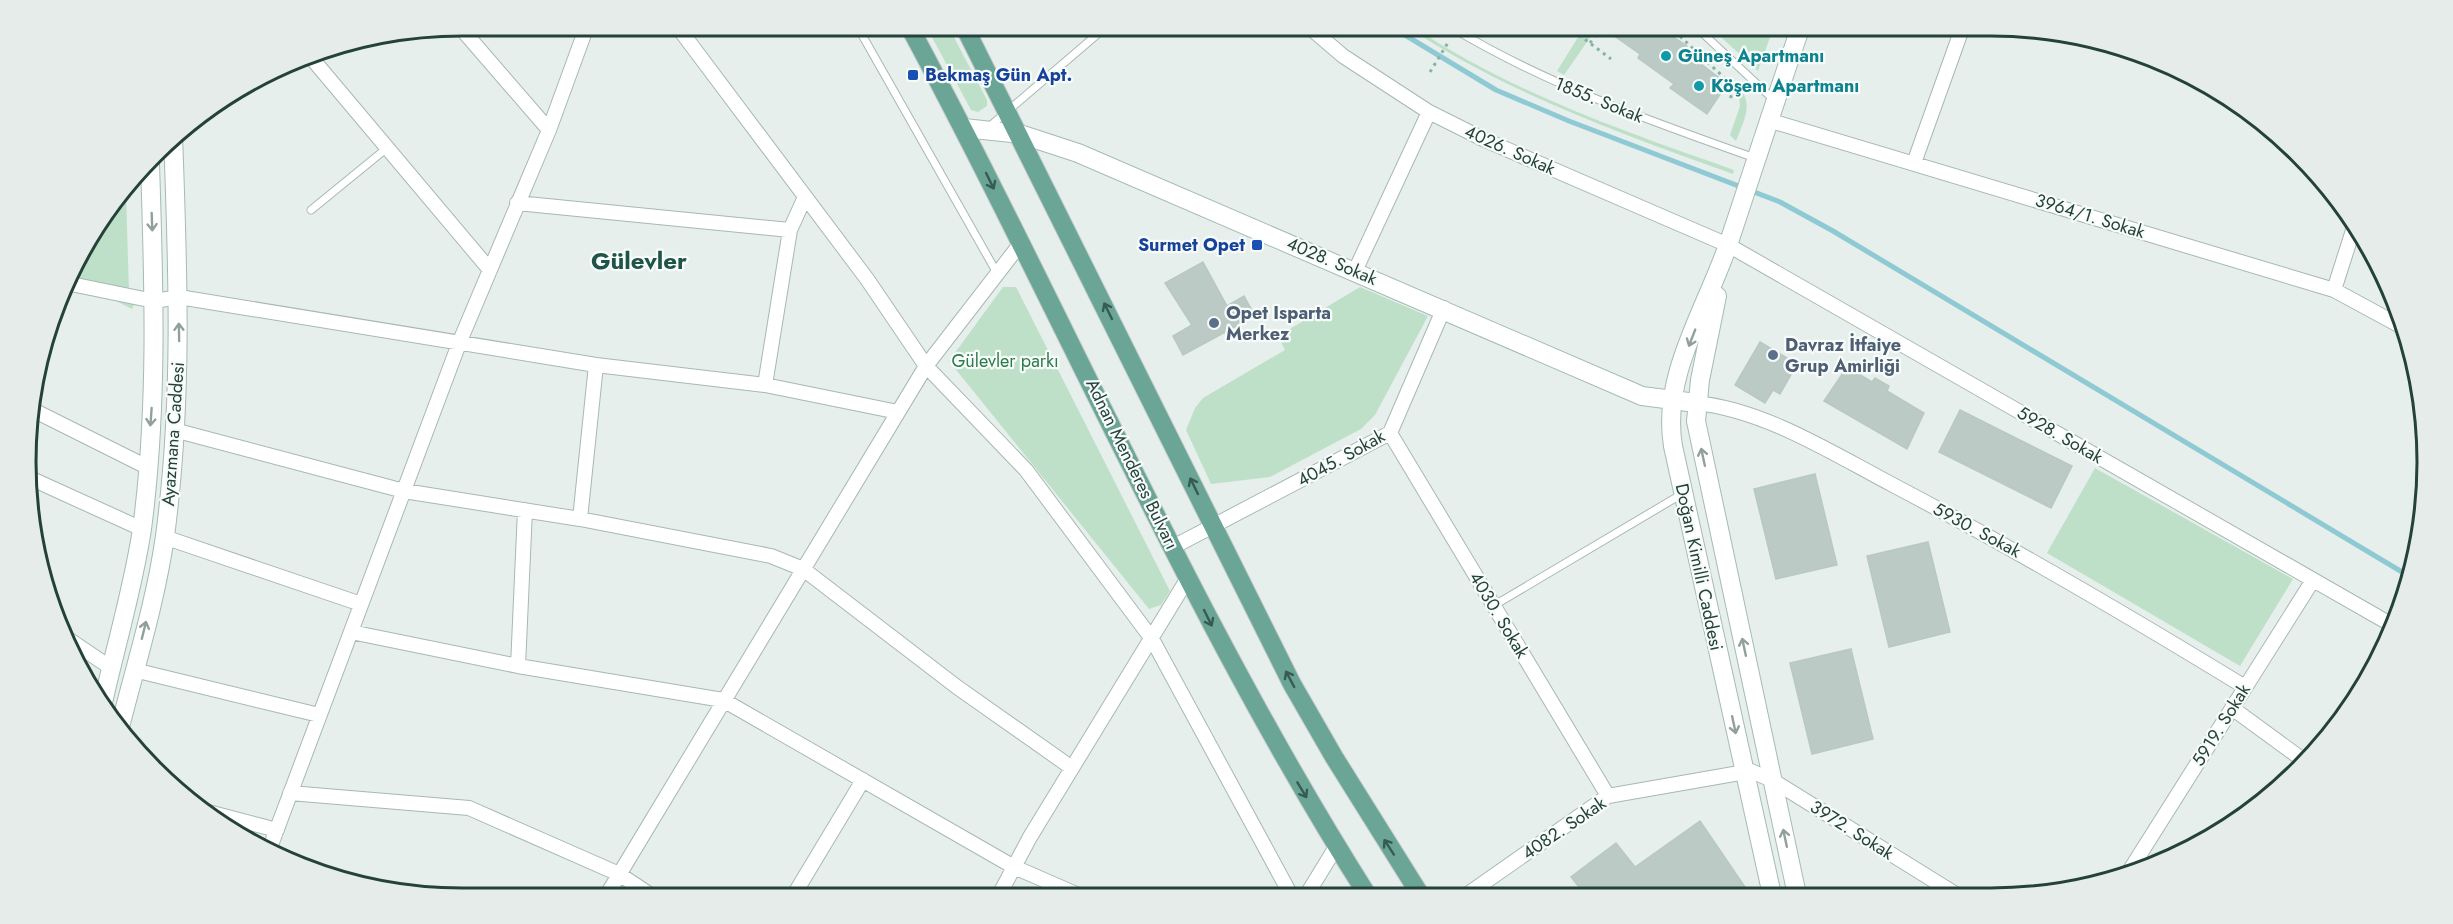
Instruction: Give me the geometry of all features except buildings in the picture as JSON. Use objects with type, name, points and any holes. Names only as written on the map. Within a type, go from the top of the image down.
[{"type":"main road","name":"Adnan Menderes Bulvarı","points":[[914,36],[964,128],[1188,578],[1290,770],[1363,888]]},
{"type":"main road","points":[[969,36],[1009,111],[1213,526],[1316,726],[1416,888]]},
{"type":"main road","name":"Doğan Kimilli Caddesi","points":[[1770,888],[1683,493],[1670,428],[1670,400],[1679,370],[1728,244],[1798,36]]},
{"type":"main road","name":"4028. Sokak","points":[[964,128],[1020,134],[1078,153],[1444,308],[1642,396],[1696,403]]},
{"type":"main road","name":"Ayazmana Caddesi","points":[[122,718],[164,537],[174,430],[180,349],[174,149]]},
{"type":"main road","name":"Ayazmana Caddesi","points":[[105,694],[142,529],[154,373],[150,172]]},
{"type":"main road","name":"Doğan Kimilli Caddesi","points":[[1728,244],[1696,403],[1699,438],[1795,888]]},
{"type":"street","points":[[468,36],[549,130]]},
{"type":"street","points":[[272,843],[460,341],[549,130],[583,36]]},
{"type":"street","points":[[684,36],[867,279],[926,366],[1026,470],[1152,639],[1287,888]]},
{"type":"street","name":"4026. Sokak","points":[[1320,36],[1343,56],[1429,112],[1485,140],[1728,244]]},
{"type":"street","points":[[1914,163],[1959,36]]},
{"type":"street","points":[[315,62],[490,270]]},
{"type":"street","points":[[1355,271],[1429,112]]},
{"type":"street","name":"3964/1. Sokak","points":[[1768,120],[2334,290],[2393,321]]},
{"type":"street","points":[[765,385],[790,230],[805,197]]},
{"type":"street","points":[[517,203],[790,230]]},
{"type":"street","points":[[2334,290],[2351,235]]},
{"type":"street","points":[[611,888],[926,366],[1021,243]]},
{"type":"street","name":"5928. Sokak","points":[[1728,244],[2386,622]]},
{"type":"street","points":[[75,285],[154,301],[179,297],[596,365],[765,385],[898,412]]},
{"type":"street","name":"4045. Sokak","points":[[1173,547],[1390,433],[1444,308]]},
{"type":"street","points":[[580,519],[596,365]]},
{"type":"street","name":"5930. Sokak","points":[[1696,403],[1734,410],[1762,420],[1869,472],[2034,560],[2245,687]]},
{"type":"street","points":[[39,413],[147,467]]},
{"type":"street","points":[[174,430],[404,491],[580,519],[771,556],[803,569],[957,687],[1072,768]]},
{"type":"street","name":"4030. Sokak","points":[[1390,433],[1608,796]]},
{"type":"street","points":[[37,481],[142,529]]},
{"type":"street","points":[[518,666],[525,510]]},
{"type":"street","points":[[164,537],[361,604]]},
{"type":"street","points":[[1003,888],[1072,768],[1188,578]]},
{"type":"street","name":"5919. Sokak","points":[[2135,863],[2313,580]]},
{"type":"street","points":[[351,633],[518,666],[723,700],[1014,867],[1062,888]]},
{"type":"street","points":[[78,645],[111,668]]},
{"type":"street","points":[[134,670],[319,715]]},
{"type":"street","points":[[2232,708],[2298,756]]},
{"type":"street","name":"3972. Sokak","points":[[1744,771],[1759,773],[1772,780],[1946,888]]},
{"type":"street","name":"4082. Sokak","points":[[1476,888],[1608,796],[1744,771]]},
{"type":"street","points":[[798,888],[863,780]]},
{"type":"street","points":[[290,793],[469,808],[619,874],[640,888]]},
{"type":"street","points":[[226,816],[276,830]]},
{"type":"street","points":[[1311,888],[1336,847]]},
{"type":"lane","points":[[863,36],[997,273]]},
{"type":"lane","points":[[986,129],[1095,36]]},
{"type":"lane","name":"1855. Sokak","points":[[1470,36],[1535,73],[1594,99],[1755,158]]},
{"type":"lane","points":[[1706,36],[1775,101]]},
{"type":"lane","points":[[312,210],[387,147]]},
{"type":"lane","points":[[1493,606],[1683,493]]},
{"type":"path","points":[[1581,36],[1611,59]]},
{"type":"path","points":[[1590,43],[1595,36]]},
{"type":"path","points":[[1680,36],[1732,85],[1734,89],[1730,99]]},
{"type":"path","points":[[1430,72],[1449,41]]},
{"type":"green space","points":[[931,36],[953,36],[987,100],[987,106],[978,112],[971,110]]},
{"type":"green space","points":[[1422,36],[1427,36],[1488,71],[1568,108],[1734,170],[1733,174],[1565,110],[1483,72]]},
{"type":"green space","points":[[1579,36],[1591,36],[1564,75],[1557,71]]},
{"type":"green space","points":[[1720,36],[1770,36],[1758,71]]},
{"type":"green space","points":[[1738,87],[1743,93],[1747,106],[1736,141],[1730,135],[1740,106]]},
{"type":"green space","points":[[126,200],[129,292],[135,303],[132,309],[77,281],[93,249]]},
{"type":"green space","name":"Gülevler parkı","points":[[1003,287],[1016,287],[1170,591],[1161,605],[1149,609],[949,361]]},
{"type":"green space","points":[[1360,287],[1428,316],[1375,415],[1361,429],[1270,477],[1211,484],[1186,430],[1195,408],[1203,398],[1285,350],[1278,336]]},
{"type":"green space","points":[[2095,468],[2293,579],[2240,666],[2047,553]]},
{"type":"waterway","points":[[1407,36],[1496,90],[1569,121],[1780,202],[1833,231],[2402,572]]},
{"type":"place","name":"Güneş Apartmanı","points":[[1666,56]]},
{"type":"place","name":"Bekmaş Gün Apt.","points":[[913,75]]},
{"type":"place","name":"Köşem Apartmanı","points":[[1699,86]]},
{"type":"place","name":"Surmet Opet","points":[[1257,245]]},
{"type":"place","name":"Opet Isparta Merkez","points":[[1214,323]]},
{"type":"place","name":"Davraz İtfaiye Grup Amirliği","points":[[1773,355]]},
{"type":"district","name":"Gülevler","points":[[639,260]]}]
